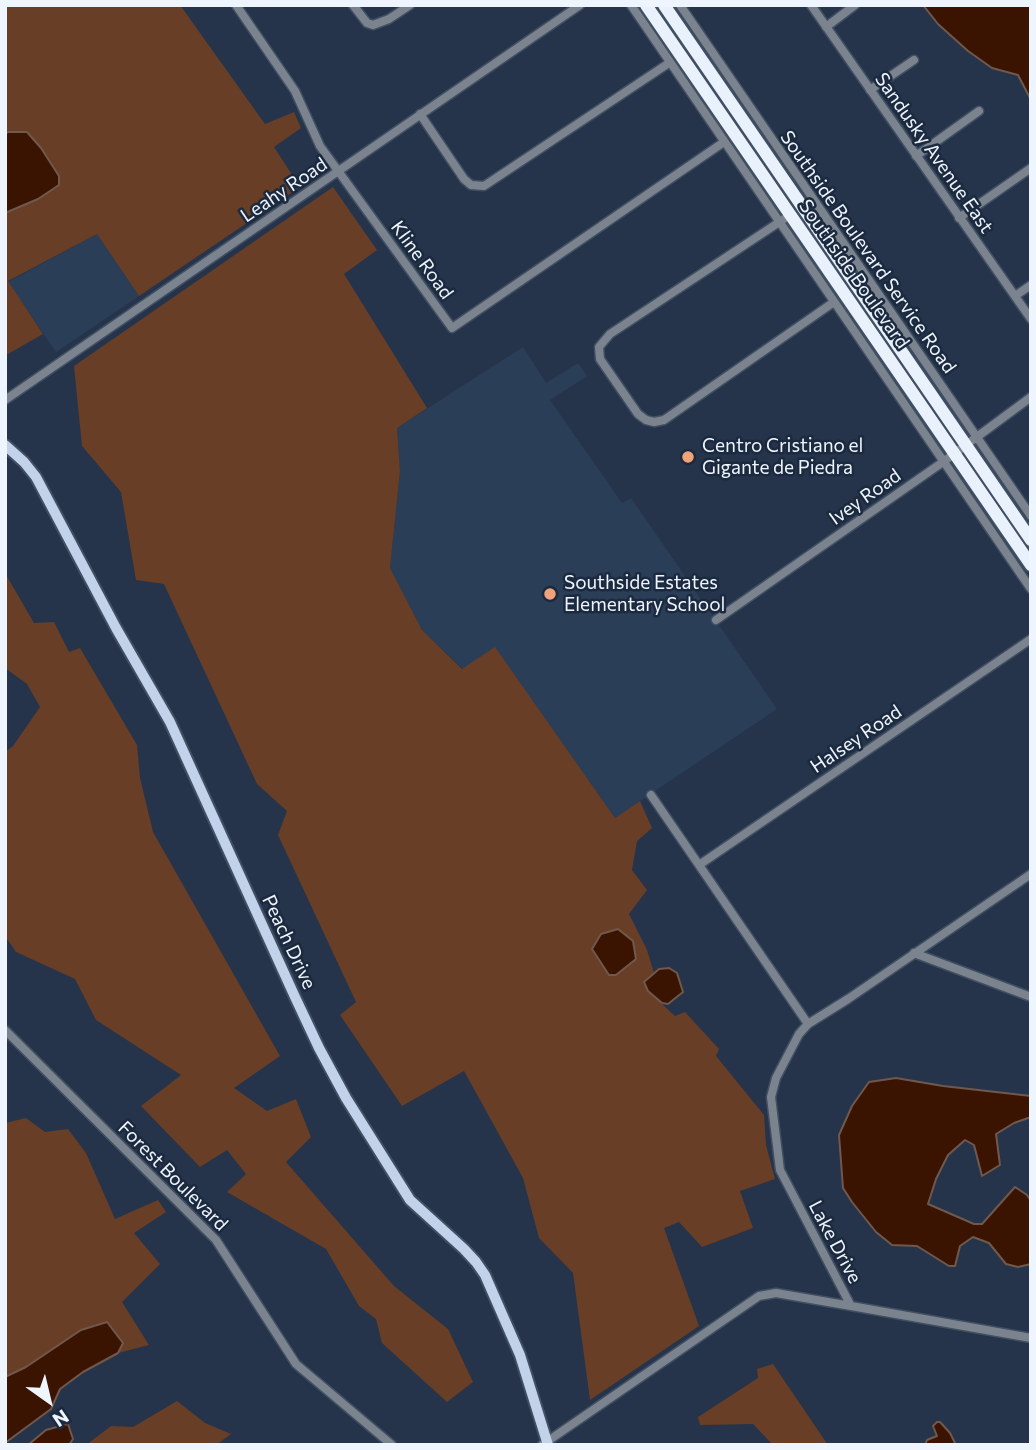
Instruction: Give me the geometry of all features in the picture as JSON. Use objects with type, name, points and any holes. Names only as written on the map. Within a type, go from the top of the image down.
[{"type":"highway","name":"Southside Boulevard","points":[[646,5],[785,219],[949,458],[1031,565]]},
{"type":"highway","name":"Southside Boulevard","points":[[664,5],[806,202],[971,440],[1031,540]]},
{"type":"main road","name":"Peach Drive","points":[[5,445],[36,477],[116,628],[170,722],[314,1038],[346,1098],[410,1200],[464,1249],[485,1275],[520,1355],[546,1444]]},
{"type":"street","name":"Kline Road","points":[[236,5],[296,91],[320,146],[452,328],[724,142]]},
{"type":"street","points":[[353,5],[367,23],[373,25],[389,19],[410,5]]},
{"type":"street","name":"Leahy Road","points":[[5,400],[580,5]]},
{"type":"street","points":[[631,5],[724,142],[785,219],[834,302],[949,458],[1031,589]]},
{"type":"street","name":"Southside Boulevard Service Road","points":[[680,5],[806,202]]},
{"type":"street","name":"Sandusky Avenue East","points":[[811,5],[1031,319]]},
{"type":"street","points":[[826,27],[855,5]]},
{"type":"street","points":[[870,90],[914,60]]},
{"type":"street","points":[[420,114],[464,179],[471,185],[484,186],[669,63]]},
{"type":"street","points":[[916,156],[979,111]]},
{"type":"street","points":[[959,218],[1031,168]]},
{"type":"street","points":[[806,202],[785,219],[603,341],[598,347],[600,359],[638,414],[654,422],[664,420],[834,302]]},
{"type":"street","points":[[1015,296],[1031,285]]},
{"type":"street","name":"Ivey Road","points":[[716,620],[949,458],[1031,397]]},
{"type":"street","points":[[971,440],[1028,504],[1031,516]]},
{"type":"street","name":"Halsey Road","points":[[699,865],[1031,639]]},
{"type":"street","points":[[651,795],[808,1024],[1031,874]]},
{"type":"street","points":[[914,953],[1031,997]]},
{"type":"street","name":"Lake Drive","points":[[808,1024],[799,1034],[772,1089],[771,1106],[777,1157],[786,1182],[851,1306],[1031,1338]]},
{"type":"street","name":"Forest Boulevard","points":[[5,1030],[216,1240],[296,1364],[392,1445]]},
{"type":"street","points":[[546,1444],[759,1296],[776,1293],[851,1306]]},
{"type":"shaded area","points":[[5,5],[180,5],[265,124],[294,112],[301,128],[274,147],[300,187],[139,296],[97,234],[8,281],[43,334],[8,354],[5,353]]},
{"type":"shaded area","points":[[923,5],[1031,5],[1031,100],[1018,75],[992,68],[968,51],[938,24]]},
{"type":"shaded area","points":[[27,132],[59,176],[59,185],[38,199],[5,213],[5,134]]},
{"type":"shaded area","points":[[333,187],[377,250],[344,274],[427,408],[397,428],[400,471],[390,568],[422,630],[462,669],[495,647],[615,818],[640,801],[652,828],[637,841],[632,870],[647,890],[629,914],[647,950],[654,973],[644,983],[648,991],[675,1016],[685,1012],[719,1049],[716,1056],[764,1115],[766,1145],[775,1179],[740,1191],[753,1228],[702,1247],[679,1222],[664,1228],[699,1326],[590,1400],[573,1273],[539,1238],[523,1178],[464,1071],[402,1106],[340,1015],[356,1002],[278,835],[287,811],[257,784],[164,584],[136,580],[121,492],[82,446],[74,366]]},
{"type":"shaded area","points":[[97,234],[139,296],[56,352],[8,282]]},
{"type":"shaded area","name":"Southside Estates Elementary School","points":[[523,347],[546,383],[578,363],[587,376],[550,400],[622,503],[631,498],[777,709],[615,818],[495,648],[463,669],[422,630],[390,568],[400,471],[397,428]]},
{"type":"shaded area","points":[[5,573],[34,623],[54,622],[69,652],[80,648],[137,745],[140,778],[153,832],[280,1056],[234,1088],[267,1111],[296,1099],[311,1137],[286,1162],[394,1286],[448,1329],[473,1382],[447,1402],[382,1343],[376,1319],[359,1306],[326,1249],[227,1192],[246,1174],[227,1150],[200,1167],[141,1106],[181,1075],[96,1020],[75,979],[16,952],[5,936],[5,752],[13,746],[40,707],[27,684],[5,668]]},
{"type":"shaded area","points":[[618,929],[633,941],[636,959],[616,975],[609,975],[592,949],[601,934]]},
{"type":"shaded area","points":[[669,968],[677,973],[683,992],[668,1004],[662,1003],[648,991],[644,982],[659,969]]},
{"type":"shaded area","points":[[896,1078],[1031,1096],[1031,1117],[996,1134],[1000,1165],[982,1176],[974,1145],[965,1140],[948,1155],[928,1204],[974,1224],[982,1224],[1015,1187],[1031,1201],[1031,1264],[1018,1267],[1006,1264],[989,1243],[973,1237],[960,1246],[955,1266],[949,1266],[917,1246],[892,1245],[876,1232],[852,1202],[843,1188],[839,1135],[852,1106],[869,1082]]},
{"type":"shaded area","points":[[26,1118],[45,1132],[68,1129],[86,1153],[115,1219],[158,1200],[166,1212],[134,1233],[160,1264],[122,1302],[149,1345],[118,1353],[123,1342],[26,1367],[5,1377],[5,1123]]},
{"type":"shaded area","points":[[107,1322],[123,1343],[118,1353],[83,1372],[60,1389],[51,1409],[5,1443],[5,1377],[26,1367],[81,1330]]},
{"type":"shaded area","points":[[773,1364],[828,1445],[773,1445],[753,1424],[700,1425],[698,1417],[758,1378],[757,1369]]},
{"type":"shaded area","points":[[177,1401],[205,1423],[231,1434],[216,1445],[86,1445],[111,1426],[133,1427]]},
{"type":"shaded area","points":[[937,1422],[950,1433],[956,1445],[925,1445],[927,1440],[937,1436],[933,1426]]},
{"type":"shaded area","points":[[68,1424],[73,1439],[69,1445],[28,1445],[46,1430]]},
{"type":"place","name":"Centro Cristiano el Gigante de Piedra","points":[[688,457]]},
{"type":"place","name":"Southside Estates Elementary School","points":[[550,594]]}]
